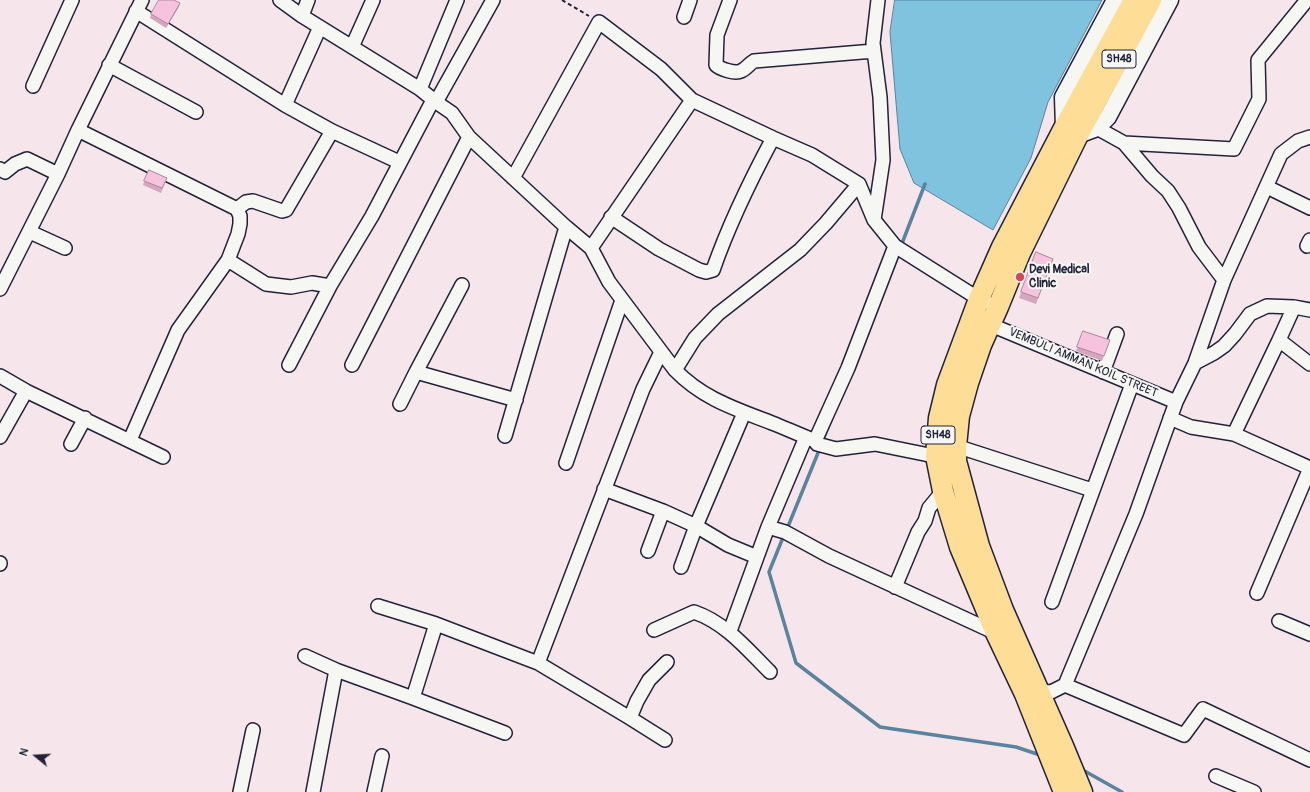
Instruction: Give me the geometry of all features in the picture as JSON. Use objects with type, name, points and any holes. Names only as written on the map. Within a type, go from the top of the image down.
[{"type":"main road","name":"SH48","points":[[1080,124],[1134,0]]},
{"type":"main road","name":"SH48","points":[[1070,785],[1055,747],[1039,691],[1003,610],[979,546],[956,454],[959,416],[968,383],[981,346],[985,312],[1002,247],[1080,124],[1151,0]]},
{"type":"main road","name":"SH48","points":[[985,312],[947,385],[939,418],[936,456],[943,491],[960,548],[996,633],[1025,694],[1055,747]]},
{"type":"street","points":[[33,86],[72,0]]},
{"type":"street","points":[[280,0],[302,16],[420,89],[452,113],[469,137],[590,248],[609,282],[675,370],[687,382],[706,395],[744,413],[811,439],[817,444],[836,449],[875,444],[936,456],[956,454],[1092,490]]},
{"type":"street","points":[[302,16],[308,0]]},
{"type":"street","points":[[352,47],[373,0]]},
{"type":"street","points":[[420,89],[456,0]]},
{"type":"street","points":[[289,365],[330,286],[372,216],[399,162],[492,0]]},
{"type":"street","points":[[684,17],[690,0]]},
{"type":"street","points":[[730,0],[717,35],[716,65],[719,68],[738,72],[742,71],[749,63],[754,61],[874,50]]},
{"type":"street","points":[[874,220],[883,160],[880,97],[873,43],[878,0]]},
{"type":"street","points":[[1115,0],[1063,97],[1080,124],[1124,143],[1234,149],[1259,99],[1258,60],[1307,0]]},
{"type":"street","points":[[1080,124],[1108,116],[1170,0]]},
{"type":"street","points":[[0,289],[30,232],[139,5],[285,105],[332,130],[399,162]]},
{"type":"street","points":[[513,178],[599,22],[661,69],[692,100],[812,155],[859,184],[826,223],[800,250],[718,314],[695,338],[675,370]]},
{"type":"street","points":[[285,105],[320,27]]},
{"type":"street","points":[[110,65],[196,112]]},
{"type":"street","points":[[590,248],[692,100]]},
{"type":"street","points":[[78,130],[237,209],[240,216],[238,234],[228,260],[178,330],[130,440]]},
{"type":"street","points":[[237,209],[246,202],[253,201],[282,211],[286,210],[332,130]]},
{"type":"street","points":[[352,365],[469,137]]},
{"type":"street","points":[[1039,691],[1051,692],[1065,685],[1136,514],[1176,402],[1195,363],[1224,280],[1281,154],[1298,141],[1310,137]]},
{"type":"street","points":[[611,217],[658,249],[699,270],[706,272],[713,270],[726,233],[748,184],[774,138]]},
{"type":"street","points":[[1124,143],[1152,176],[1168,191],[1179,208],[1199,247],[1224,280]]},
{"type":"street","points":[[0,169],[6,172],[15,164],[27,159],[58,174]]},
{"type":"street","name":"VEMBULI AMMAN KOIL STREET","points":[[859,184],[874,220],[895,246],[985,312],[1103,372],[1176,402]]},
{"type":"street","points":[[1267,187],[1310,208]]},
{"type":"street","points":[[505,436],[566,227]]},
{"type":"street","points":[[30,232],[65,248]]},
{"type":"street","points":[[730,631],[768,526],[848,368],[895,246]]},
{"type":"street","points":[[228,260],[266,284],[291,287],[312,282],[330,286]]},
{"type":"street","points":[[400,404],[462,285]]},
{"type":"street","points":[[566,463],[622,300]]},
{"type":"street","points":[[1195,363],[1224,346],[1250,314],[1267,306],[1294,307],[1310,310]]},
{"type":"street","points":[[1234,434],[1294,307]]},
{"type":"street","points":[[1103,372],[1117,334]]},
{"type":"street","points":[[1279,340],[1310,364]]},
{"type":"street","points":[[538,663],[643,389],[661,352]]},
{"type":"street","points":[[416,372],[516,400]]},
{"type":"street","points":[[0,376],[26,391],[163,456]]},
{"type":"street","points":[[1052,602],[1132,384]]},
{"type":"street","points":[[0,437],[26,391]]},
{"type":"street","points":[[681,568],[696,526],[744,413]]},
{"type":"street","points":[[71,444],[85,418]]},
{"type":"street","points":[[1170,418],[1191,427],[1234,434],[1310,468],[1257,593]]},
{"type":"street","points":[[604,489],[663,511],[696,526],[728,545],[757,557]]},
{"type":"street","points":[[895,587],[918,532],[926,521],[929,508],[943,491]]},
{"type":"street","points":[[648,551],[663,511]]},
{"type":"street","points":[[768,526],[785,532],[829,556],[996,633]]},
{"type":"street","points":[[378,606],[436,624],[538,663],[665,740]]},
{"type":"street","points":[[654,630],[694,612],[702,614],[730,631],[770,672]]},
{"type":"street","points":[[1280,621],[1310,634]]},
{"type":"street","points":[[413,698],[436,624]]},
{"type":"street","points":[[305,656],[336,670],[505,733]]},
{"type":"street","points":[[630,718],[637,701],[649,680],[667,662]]},
{"type":"street","points":[[313,792],[336,670]]},
{"type":"street","points":[[1065,685],[1184,735],[1203,709],[1310,760]]},
{"type":"street","points":[[240,792],[253,730]]},
{"type":"street","points":[[374,792],[382,756]]},
{"type":"street","points":[[1216,776],[1254,792]]},
{"type":"path","points":[[562,0],[599,22]]},
{"type":"water","points":[[895,0],[1102,0],[1048,102],[1031,158],[993,230],[914,183],[900,149],[890,32]]},
{"type":"building","points":[[159,0],[174,0],[180,3],[168,24],[151,14]]},
{"type":"building","points":[[149,170],[167,178],[162,188],[144,181]]},
{"type":"building","points":[[1036,252],[1053,259],[1038,298],[1021,292]]},
{"type":"building","points":[[1083,331],[1110,340],[1104,356],[1077,347]]},
{"type":"waterway","points":[[901,246],[925,184]]},
{"type":"waterway","points":[[822,442],[831,420]]},
{"type":"waterway","points":[[787,529],[820,448]]},
{"type":"waterway","points":[[784,535],[769,572],[796,663],[880,727],[1016,747],[1043,756]]},
{"type":"waterway","points":[[1081,769],[1122,792]]},
{"type":"place","name":"Devi Medical Clinic","points":[[1020,277]]}]
